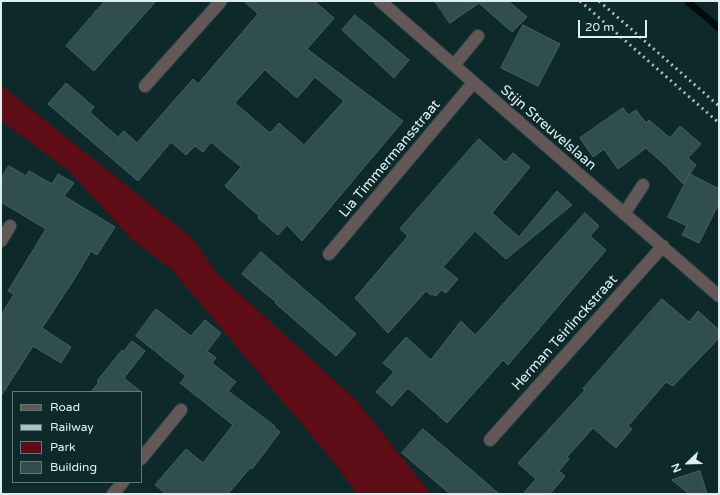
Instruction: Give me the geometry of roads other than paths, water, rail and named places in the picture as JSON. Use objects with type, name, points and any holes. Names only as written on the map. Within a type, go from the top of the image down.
[{"type":"street","points":[[145,86],[221,1]]},
{"type":"street","name":"Stijn Streuvelslaan","points":[[380,1],[719,296]]},
{"type":"street","points":[[454,64],[478,36]]},
{"type":"street","name":"Lia Timmermansstraat","points":[[329,254],[473,83]]},
{"type":"street","points":[[624,214],[643,185]]},
{"type":"street","points":[[1,241],[10,226]]},
{"type":"street","name":"Herman Teirlinckstraat","points":[[490,440],[662,246]]},
{"type":"street","points":[[142,458],[180,410]]},
{"type":"street","points":[[113,494],[122,483]]},
{"type":"waterway","points":[[687,1],[719,28]]},
{"type":"railway","points":[[580,1],[719,123]]},
{"type":"railway","points":[[599,1],[719,106]]}]
